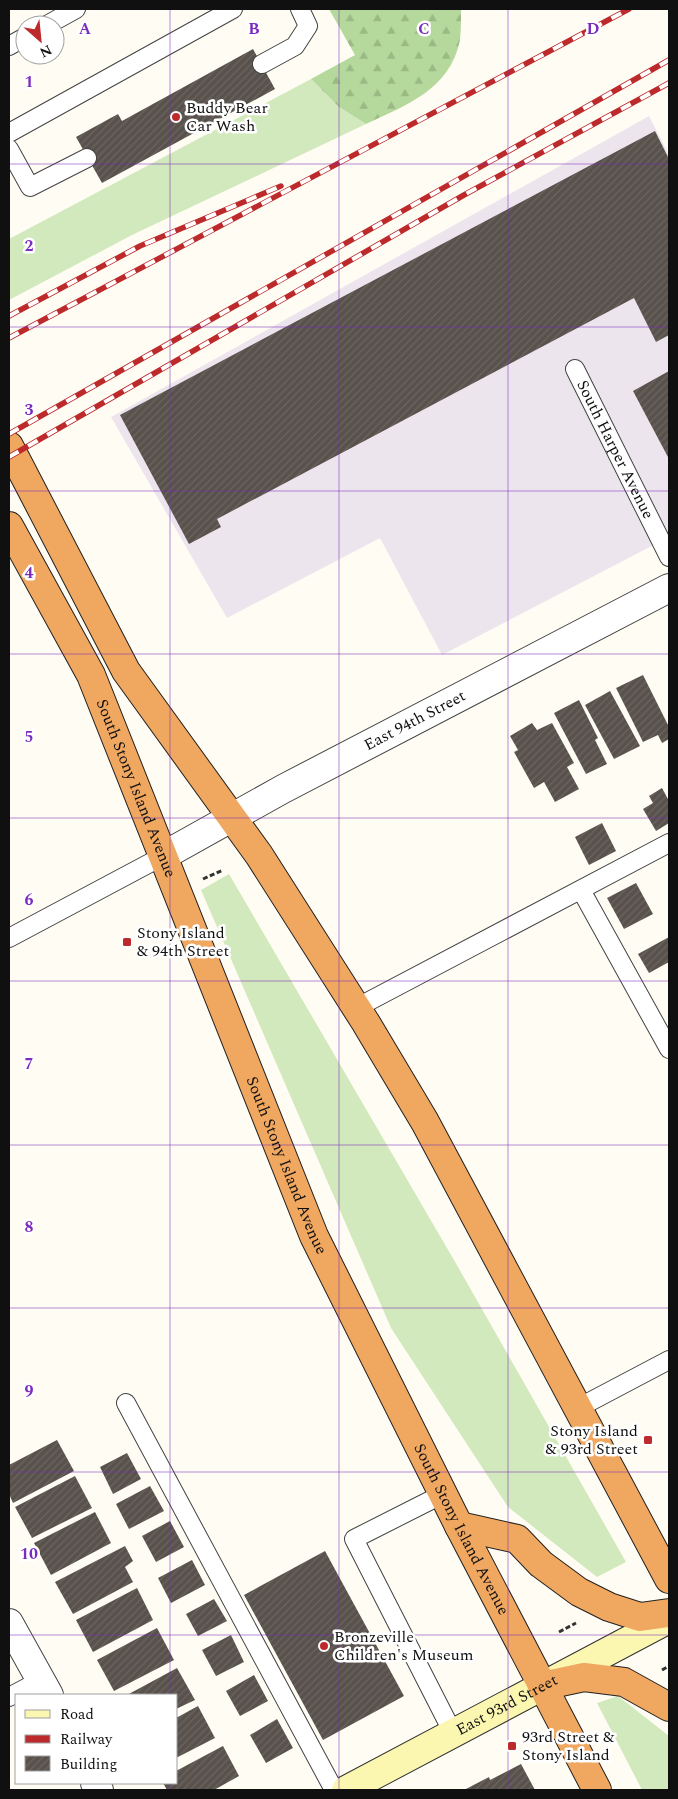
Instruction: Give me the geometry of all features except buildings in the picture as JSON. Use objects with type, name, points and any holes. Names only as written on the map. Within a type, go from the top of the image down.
[{"type":"highway","points":[[9,446],[126,671],[233,818],[356,1008],[425,1122],[669,1579]]},
{"type":"highway","name":"South Stony Island Avenue","points":[[9,526],[92,675],[245,1057],[314,1236],[443,1494],[597,1790]]},
{"type":"highway","points":[[460,1526],[518,1539],[541,1564],[564,1581],[579,1592],[609,1606],[640,1617],[669,1613]]},
{"type":"highway","points":[[542,1686],[584,1677],[624,1682],[669,1707]]},
{"type":"street","name":"East 94th Street","points":[[163,856],[669,588]]},
{"type":"street","name":"East 93rd Street","points":[[346,1790],[669,1619]]},
{"type":"street","points":[[9,1623],[45,1688]]},
{"type":"lane","points":[[65,15],[76,9]]},
{"type":"lane","points":[[9,132],[233,9]]},
{"type":"lane","points":[[262,64],[295,46],[308,26],[300,9]]},
{"type":"lane","points":[[9,149],[30,187],[87,158]]},
{"type":"lane","name":"South Harper Avenue","points":[[575,368],[669,557]]},
{"type":"lane","points":[[356,1008],[669,843]]},
{"type":"lane","points":[[9,938],[163,856]]},
{"type":"lane","points":[[581,890],[669,1049]]},
{"type":"lane","points":[[578,1408],[669,1360]]},
{"type":"lane","points":[[126,1403],[334,1790]]},
{"type":"lane","points":[[443,1494],[354,1539],[453,1734]]},
{"type":"lane","points":[[21,1694],[45,1688]]},
{"type":"path","points":[[196,882],[223,870]]},
{"type":"shaded area","points":[[649,116],[669,155],[669,537],[442,655],[380,538],[227,618],[111,417]]},
{"type":"green space","points":[[329,9],[461,9],[460,40],[455,57],[447,72],[424,94],[366,124],[339,107],[311,79],[355,55]]},
{"type":"green space","points":[[311,79],[339,107],[366,124],[132,235],[9,300],[9,239]]},
{"type":"green space","points":[[229,874],[454,1260],[626,1562],[597,1577],[508,1507],[391,1328],[201,890]]},
{"type":"green space","points":[[618,1696],[669,1736],[669,1790],[642,1790],[597,1703]]},
{"type":"railway","points":[[9,338],[629,9]]},
{"type":"railway","points":[[9,434],[669,60]]},
{"type":"railway","points":[[9,457],[464,195],[669,83]]},
{"type":"railway","points":[[9,316],[140,246],[281,186]]},
{"type":"place","name":"Buddy Bear Car Wash","points":[[176,117]]},
{"type":"place","name":"Stony Island & 94th Street","points":[[127,942]]},
{"type":"place","name":"Stony Island & 93rd Street","points":[[648,1440]]},
{"type":"place","name":"Bronzeville Children's Museum","points":[[324,1646]]},
{"type":"place","name":"93rd Street & Stony Island","points":[[512,1746]]}]
